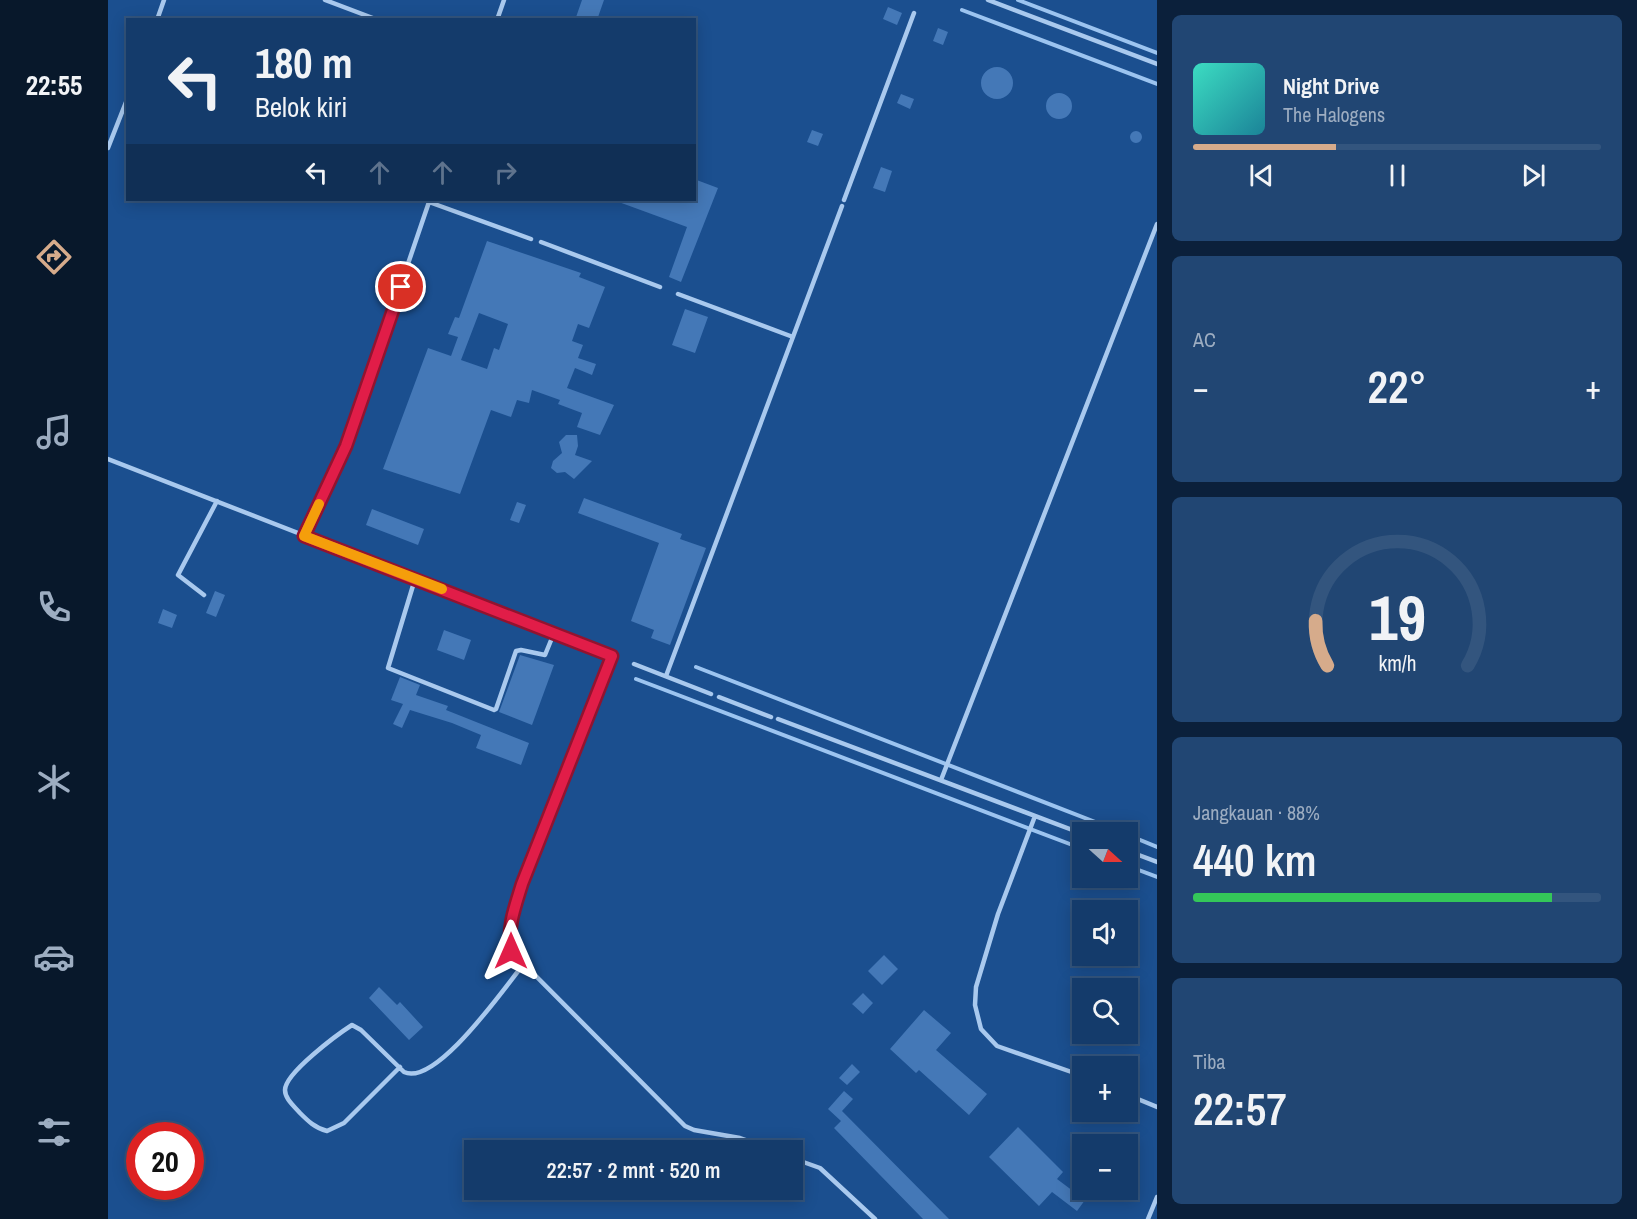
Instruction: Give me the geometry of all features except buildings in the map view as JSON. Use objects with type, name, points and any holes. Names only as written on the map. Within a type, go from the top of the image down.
[{"type":"lane","points":[[157,0],[164,1],[158,18]]},
{"type":"lane","points":[[325,0],[373,18]]},
{"type":"lane","points":[[498,18],[504,0]]},
{"type":"lane","points":[[988,0],[1157,64]]},
{"type":"lane","points":[[666,676],[914,13]]},
{"type":"lane","points":[[108,148],[126,102]]},
{"type":"lane","points":[[304,536],[346,446],[430,201]]},
{"type":"lane","points":[[433,201],[531,239]]},
{"type":"lane","points":[[941,780],[1157,224]]},
{"type":"lane","points":[[541,242],[660,287]]},
{"type":"lane","points":[[678,294],[793,337]]},
{"type":"lane","points":[[108,459],[614,656],[512,916],[509,936],[511,951],[685,1126],[694,1130],[746,1140]]},
{"type":"lane","points":[[204,595],[178,575],[217,501]]},
{"type":"lane","points":[[415,579],[388,668],[483,706],[496,709],[517,650],[545,655],[554,633]]},
{"type":"lane","points":[[634,664],[711,694]]},
{"type":"lane","points":[[719,697],[771,717]]},
{"type":"lane","points":[[778,719],[1072,830]]},
{"type":"lane","points":[[1035,816],[998,914],[976,987],[975,1005],[981,1029],[997,1046],[1072,1072]]},
{"type":"lane","points":[[1138,855],[1157,862]]},
{"type":"lane","points":[[400,1067],[344,1123],[327,1131],[311,1124],[289,1102],[285,1090],[286,1084],[302,1065],[352,1025],[400,1067],[411,1074],[425,1072],[444,1059],[523,964]]},
{"type":"lane","points":[[1138,1099],[1157,1107]]},
{"type":"lane","points":[[803,1162],[820,1168],[875,1219]]},
{"type":"lane","points":[[1148,1219],[1157,1197]]},
{"type":"waterway","points":[[1018,0],[1157,53]]},
{"type":"waterway","points":[[962,10],[1157,84]]},
{"type":"waterway","points":[[696,667],[1095,822]]},
{"type":"waterway","points":[[636,679],[1072,845]]},
{"type":"waterway","points":[[1138,839],[1157,847]]},
{"type":"waterway","points":[[1138,870],[1157,877]]},
{"type":"slow traffic","points":[[319,504],[304,536],[442,589]]},
{"type":"route","points":[[401,287],[346,446],[304,536],[612,656],[522,884],[512,916],[509,936],[511,951]]}]
